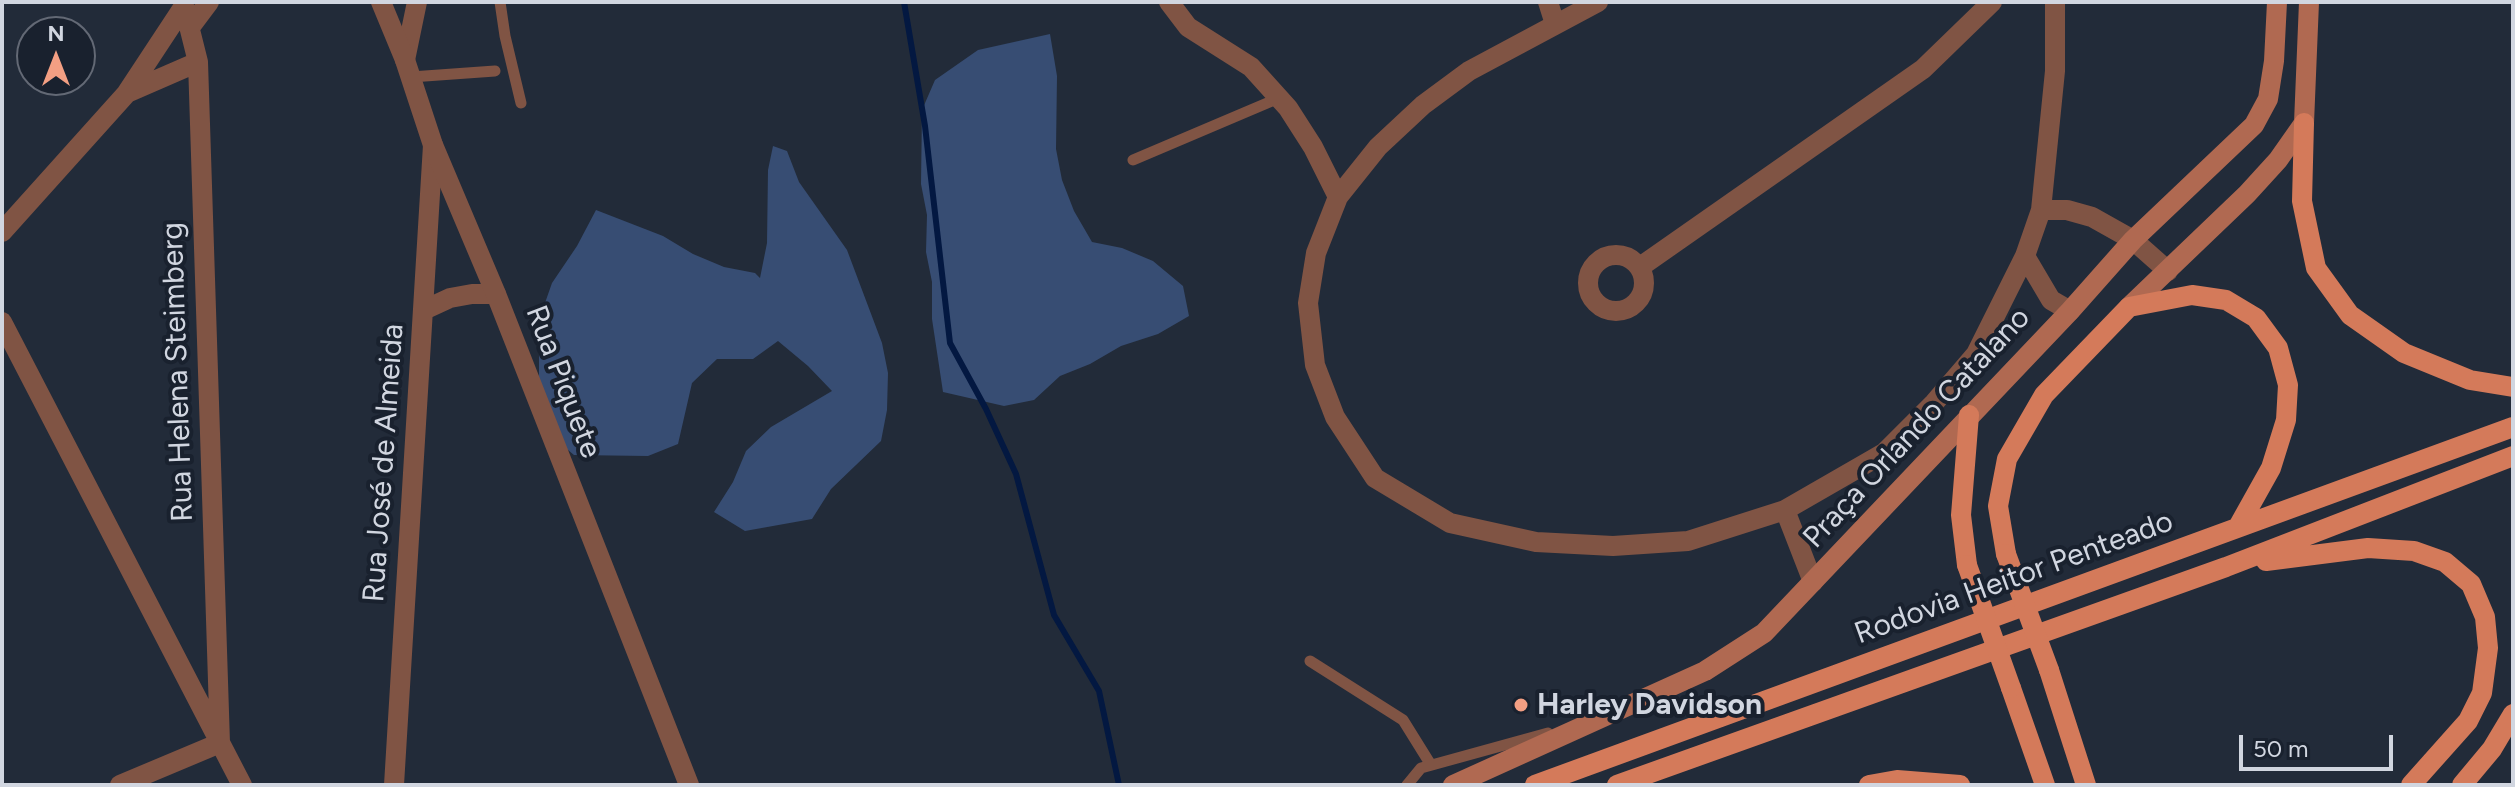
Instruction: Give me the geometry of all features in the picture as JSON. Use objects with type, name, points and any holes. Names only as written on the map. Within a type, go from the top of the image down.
[{"type":"main road","name":"Praça Orlando Catalano","points":[[1813,582],[2070,311],[2133,240],[2254,125],[2268,99],[2274,61],[2277,2]]},
{"type":"main road","points":[[2309,2],[2302,201],[2316,268],[2350,315],[2404,353],[2470,380],[2513,387]]},
{"type":"main road","points":[[2086,785],[2049,670],[2006,554],[1998,506],[2007,459],[2044,395],[2129,307],[2247,194],[2278,160],[2304,123]]},
{"type":"main road","points":[[2129,307],[2192,295],[2226,300],[2256,318],[2278,348],[2288,385],[2286,420],[2271,468],[2238,527]]},
{"type":"main road","points":[[1969,415],[1961,515],[1967,565],[2045,785]]},
{"type":"main road","name":"Rodovia Heitor Penteado","points":[[1535,785],[2513,427]]},
{"type":"main road","name":"Rodovia Heitor Penteado","points":[[1617,785],[2226,567],[2513,456]]},
{"type":"main road","points":[[2226,567],[2368,548],[2414,551],[2445,562],[2471,584],[2485,617],[2488,648],[2482,693],[2468,721],[2411,785]]},
{"type":"main road","points":[[1453,785],[1705,671],[1764,633],[1813,582]]},
{"type":"main road","points":[[2462,785],[2492,749],[2513,714]]},
{"type":"main road","points":[[1869,785],[1897,780],[1960,785]]},
{"type":"street","points":[[191,26],[209,2]]},
{"type":"street","name":"Rua Piquete","points":[[381,2],[408,69],[433,145],[496,294],[689,785]]},
{"type":"street","points":[[408,69],[417,2]]},
{"type":"street","points":[[1169,2],[1188,27],[1251,67],[1279,98],[1313,147],[1338,197]]},
{"type":"street","points":[[1548,2],[1555,24]]},
{"type":"street","points":[[1598,2],[1469,71],[1423,105],[1378,147],[1338,197],[1316,253],[1308,303],[1315,365],[1335,417],[1375,478],[1450,523],[1536,542],[1613,546],[1688,541],[1785,510]]},
{"type":"street","points":[[1640,267],[1923,69],[1992,2]]},
{"type":"street","name":"Praça Orlando Catalano","points":[[1813,582],[1785,510],[1884,453],[1934,403],[1976,354],[2025,256],[2041,210],[2048,162],[2055,71],[2055,2]]},
{"type":"street","points":[[2,232],[126,94],[184,4]]},
{"type":"street","name":"Rua Helena Steimberg","points":[[184,4],[198,62],[220,743]]},
{"type":"street","points":[[126,94],[198,62]]},
{"type":"street","name":"Rua José de Almeida","points":[[394,785],[433,145]]},
{"type":"street","points":[[2041,210],[2067,210],[2092,217],[2133,240],[2168,271]]},
{"type":"street","points":[[2025,256],[2051,300],[2070,311]]},
{"type":"street","points":[[424,310],[450,298],[496,294]]},
{"type":"street","points":[[2,322],[242,785]]},
{"type":"street","points":[[120,785],[220,743]]},
{"type":"lane","points":[[500,2],[521,103]]},
{"type":"lane","points":[[408,69],[495,71]]},
{"type":"lane","points":[[1133,160],[1279,98]]},
{"type":"lane","points":[[1310,661],[1403,720],[1431,765]]},
{"type":"lane","points":[[1407,785],[1421,768],[1592,721]]},
{"type":"shaded area","points":[[1050,34],[1057,76],[1056,149],[1062,180],[1074,211],[1092,242],[1122,248],[1153,261],[1183,286],[1189,316],[1158,334],[1121,346],[1090,364],[1060,376],[1034,400],[1004,406],[943,392],[926,252],[927,215],[921,184],[922,110],[935,80],[978,50]]},
{"type":"shaded area","points":[[773,146],[787,151],[799,182],[847,250],[882,343],[888,373],[887,410],[881,441],[831,489],[812,519],[745,531],[714,512],[733,482],[746,451],[771,427],[832,391],[808,366],[778,341],[753,359],[717,359],[692,383],[678,444],[648,456],[574,455],[544,430],[539,393],[539,320],[552,283],[596,210],[663,236],[693,254],[724,267],[755,273],[760,278],[767,243],[768,170]]},
{"type":"waterway","points":[[904,2],[925,126],[950,343],[986,409],[1016,474],[1054,615],[1099,691],[1119,785]]},
{"type":"place","name":"Harley Davidson","points":[[1521,705]]}]
